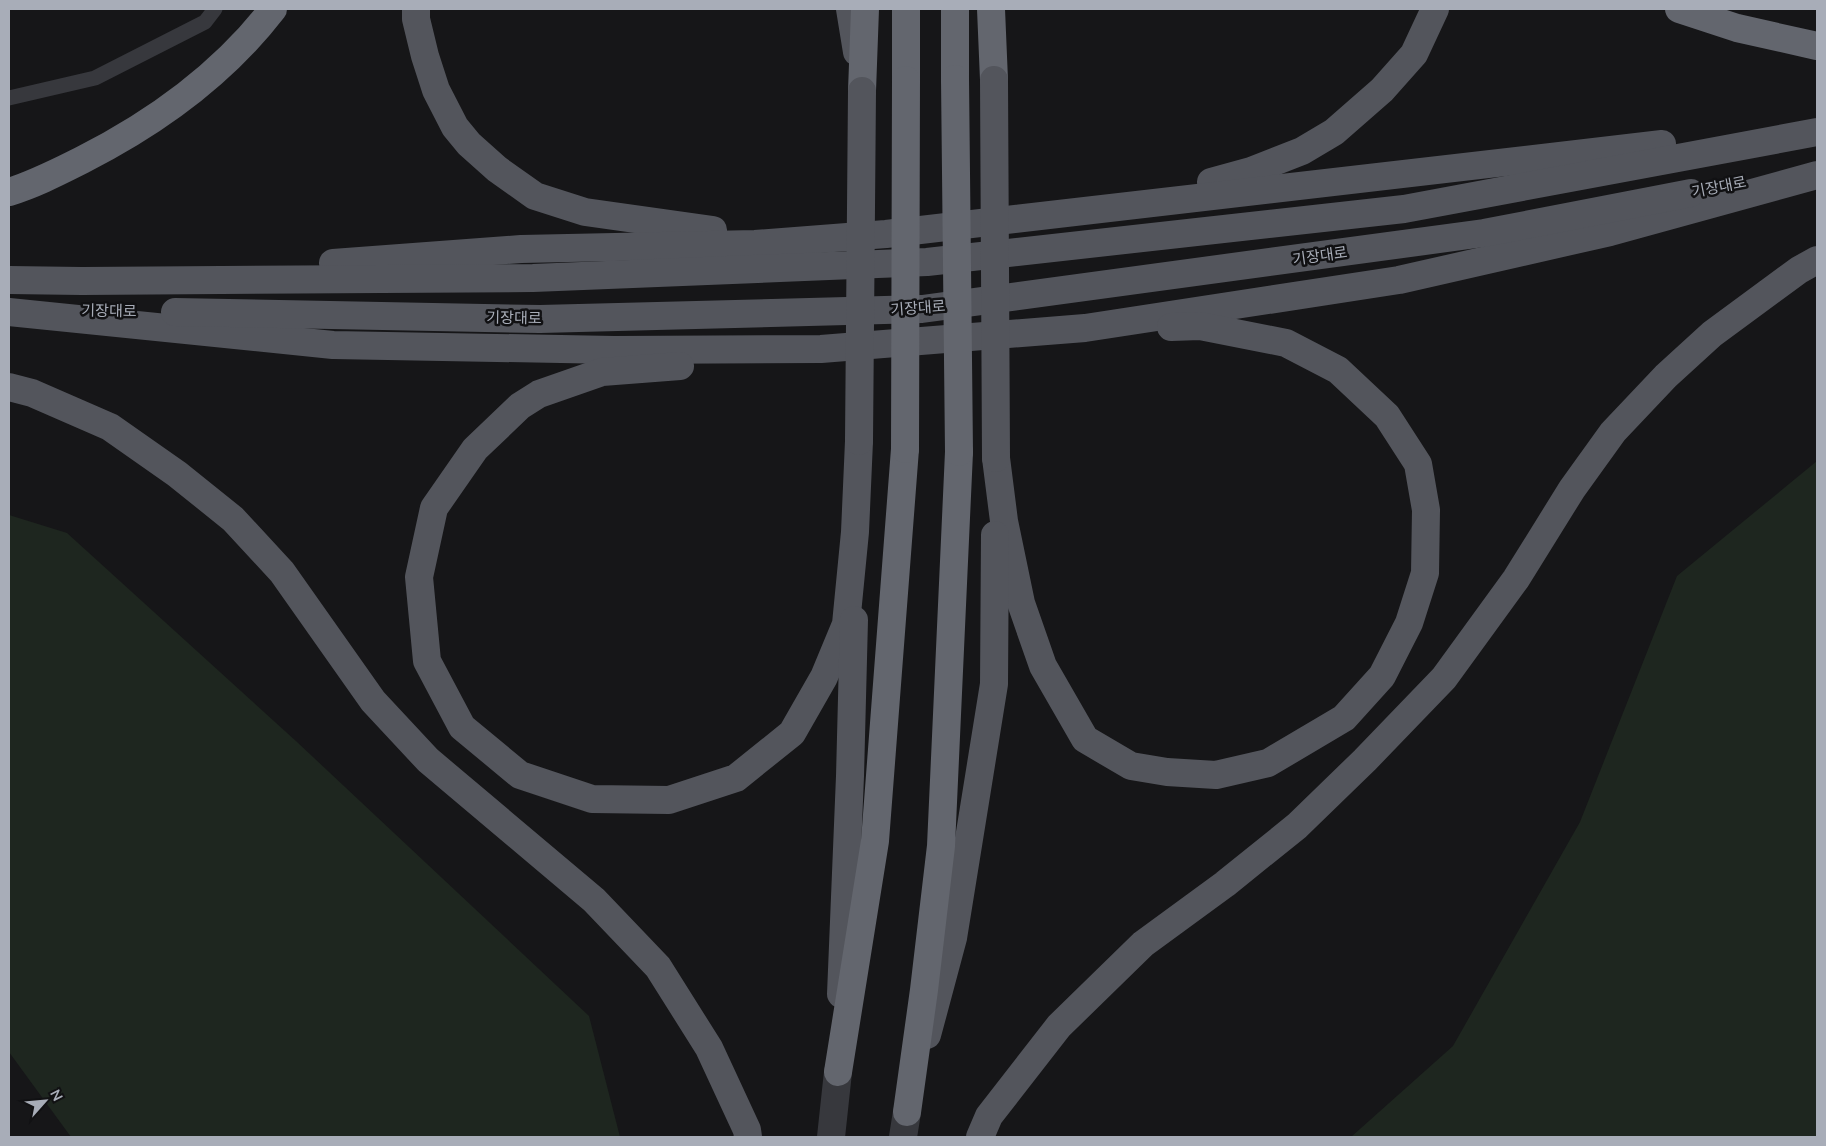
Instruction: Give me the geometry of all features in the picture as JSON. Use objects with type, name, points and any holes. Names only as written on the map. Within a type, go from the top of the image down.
[{"type":"highway","points":[[9,192],[35,184],[87,158],[164,112],[199,86],[257,30],[273,9]]},
{"type":"highway","points":[[862,91],[865,9]]},
{"type":"highway","points":[[838,1072],[875,841],[905,449],[906,9]]},
{"type":"highway","points":[[905,1125],[941,846],[959,452],[955,9]]},
{"type":"highway","points":[[991,9],[994,80]]},
{"type":"highway","points":[[1679,9],[1737,28],[1817,46]]},
{"type":"main road","points":[[416,9],[416,19],[422,47],[436,90],[455,127],[469,144],[497,170],[535,196],[585,212],[632,220],[693,229],[822,239]]},
{"type":"main road","points":[[838,1072],[850,776],[859,441],[862,91],[850,9]]},
{"type":"main road","points":[[905,1125],[953,938],[994,684],[996,458],[994,80],[998,9]]},
{"type":"main road","points":[[1116,207],[1251,172],[1302,151],[1334,132],[1382,90],[1414,54],[1435,9]]},
{"type":"main road","points":[[82,281],[521,249],[754,244],[886,234],[1817,126]]},
{"type":"main road","name":"기장대로","points":[[9,280],[533,278],[927,262],[1404,209],[1817,132]]},
{"type":"main road","name":"기장대로","points":[[9,310],[540,319],[922,309],[1484,233],[1817,168]]},
{"type":"main road","points":[[1085,328],[1399,280],[1610,232],[1817,175]]},
{"type":"main road","points":[[980,1137],[989,1116],[1059,1026],[1143,944],[1225,884],[1297,826],[1365,760],[1444,678],[1516,579],[1572,489],[1613,432],[1666,376],[1712,334],[1799,270],[1817,260]]},
{"type":"main road","points":[[9,310],[333,344],[614,350],[821,349]]},
{"type":"main road","points":[[859,441],[855,532],[846,624],[824,678],[792,733],[736,778],[669,800],[592,799],[520,775],[462,727],[427,661],[419,577],[434,508],[474,450],[520,406],[539,394],[602,372],[725,362],[821,349],[1085,328],[1200,326],[1286,343],[1338,370],[1387,416],[1418,464],[1426,510],[1425,573],[1409,623],[1382,676],[1344,718],[1268,763],[1216,775],[1167,772],[1131,766],[1085,739],[1044,666],[1021,603],[1004,521],[996,458]]},
{"type":"main road","points":[[9,387],[32,393],[110,427],[177,474],[233,519],[282,572],[373,701],[428,760],[594,900],[658,967],[709,1048],[747,1130],[748,1137]]},
{"type":"street","points":[[831,1137],[838,1072]]},
{"type":"lane","points":[[9,98],[95,78],[205,22],[215,9]]},
{"type":"shaded area","points":[[1817,461],[1817,1137],[1351,1137],[1453,1046],[1580,822],[1677,576]]},
{"type":"shaded area","points":[[9,515],[67,533],[297,742],[589,1016],[620,1137],[71,1137],[9,1052]]}]
